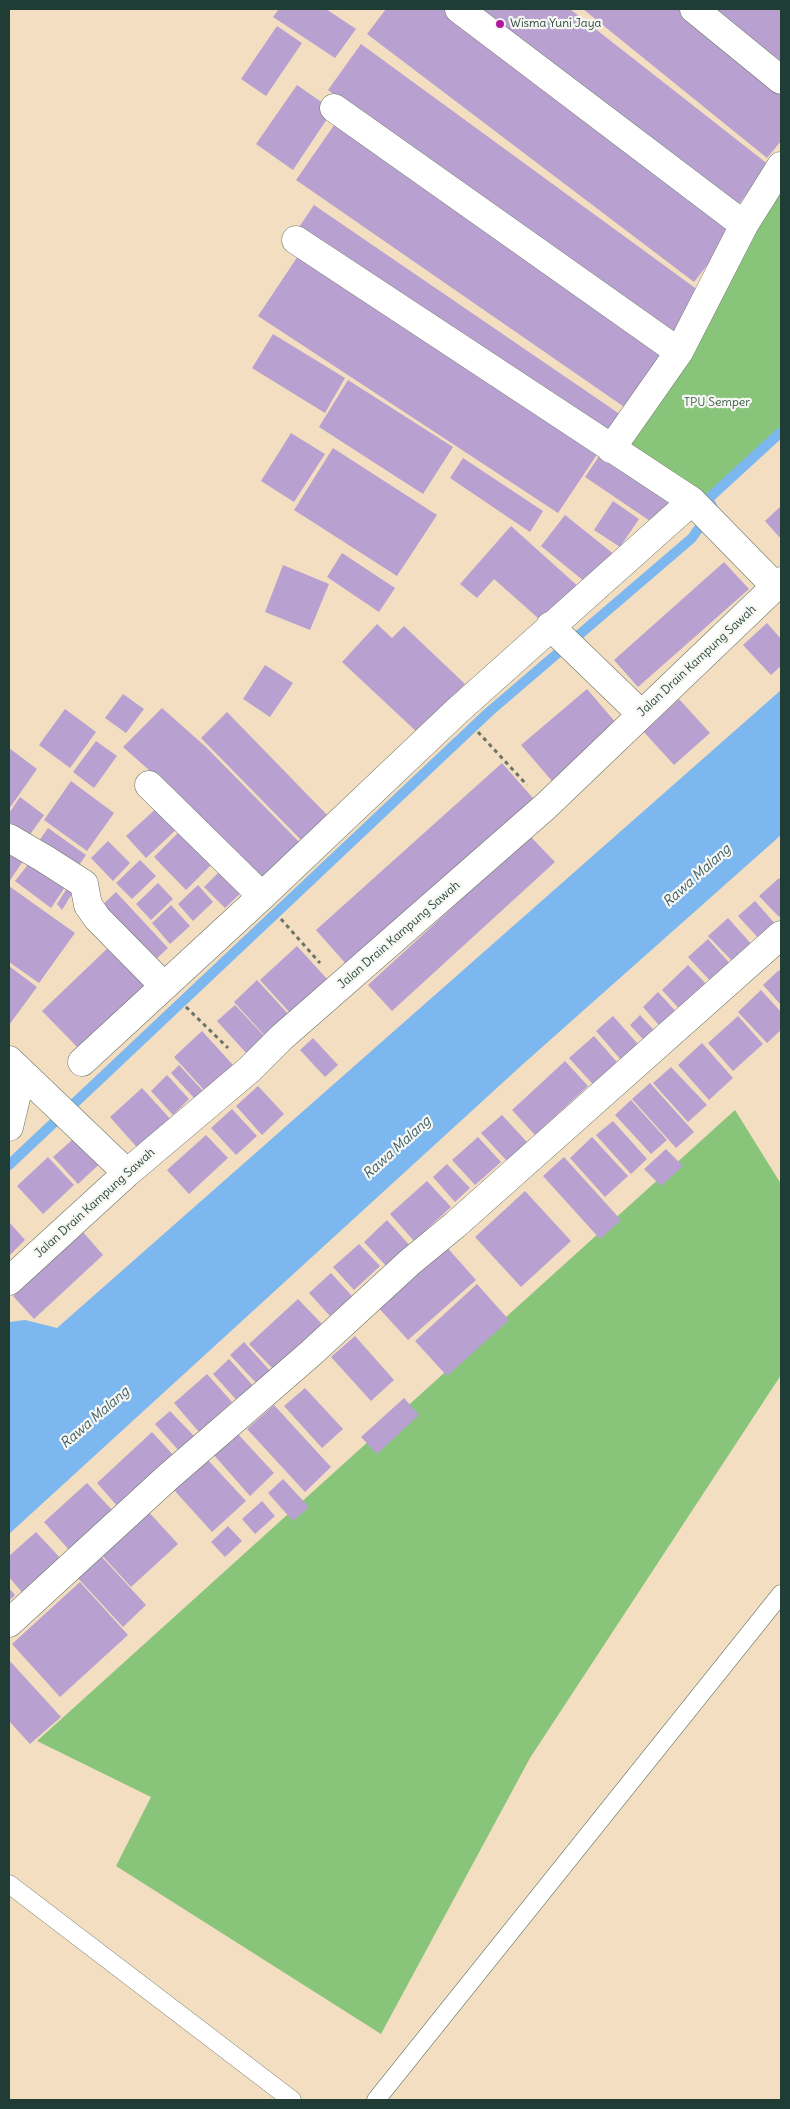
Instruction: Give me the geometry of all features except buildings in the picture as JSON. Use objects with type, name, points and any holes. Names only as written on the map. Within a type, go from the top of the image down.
[{"type":"street","points":[[459,9],[744,225]]},
{"type":"street","points":[[694,9],[781,80]]},
{"type":"street","points":[[334,108],[679,352]]},
{"type":"street","points":[[611,449],[679,352],[744,225],[781,166]]},
{"type":"street","points":[[296,240],[698,506],[778,584]]},
{"type":"street","points":[[82,1062],[163,985],[270,906],[457,711],[698,506]]},
{"type":"street","name":"Jalan Drain Kampung Sawah","points":[[9,1281],[127,1173],[250,1069],[282,1037],[546,806],[778,584]]},
{"type":"street","points":[[553,629],[640,714]]},
{"type":"street","points":[[149,785],[270,906]]},
{"type":"street","points":[[9,838],[84,884],[88,905],[97,918],[163,985]]},
{"type":"street","points":[[9,1623],[168,1477],[310,1354],[403,1268],[455,1225],[781,936]]},
{"type":"street","points":[[13,1065],[127,1173]]},
{"type":"street","points":[[9,1126],[16,1098],[13,1065]]},
{"type":"lane","points":[[376,2100],[781,1594]]},
{"type":"lane","points":[[9,1884],[292,2100]]},
{"type":"path","points":[[474,727],[504,759]]},
{"type":"path","points":[[270,906],[301,942]]},
{"type":"green space","name":"TPU Semper","points":[[781,174],[781,432],[708,499],[615,445]]},
{"type":"green space","points":[[735,1110],[781,1184],[781,1375],[530,1758],[381,2034],[116,1866],[151,1797],[37,1741]]},
{"type":"water","name":"Rawa Malang","points":[[781,690],[781,835],[522,1065],[9,1534],[9,1322],[25,1320],[57,1328]]},
{"type":"waterway","points":[[9,1165],[489,712],[692,538],[713,508],[708,499],[781,432]]},
{"type":"place","name":"Wisma Yuni Jaya","points":[[500,24]]}]
